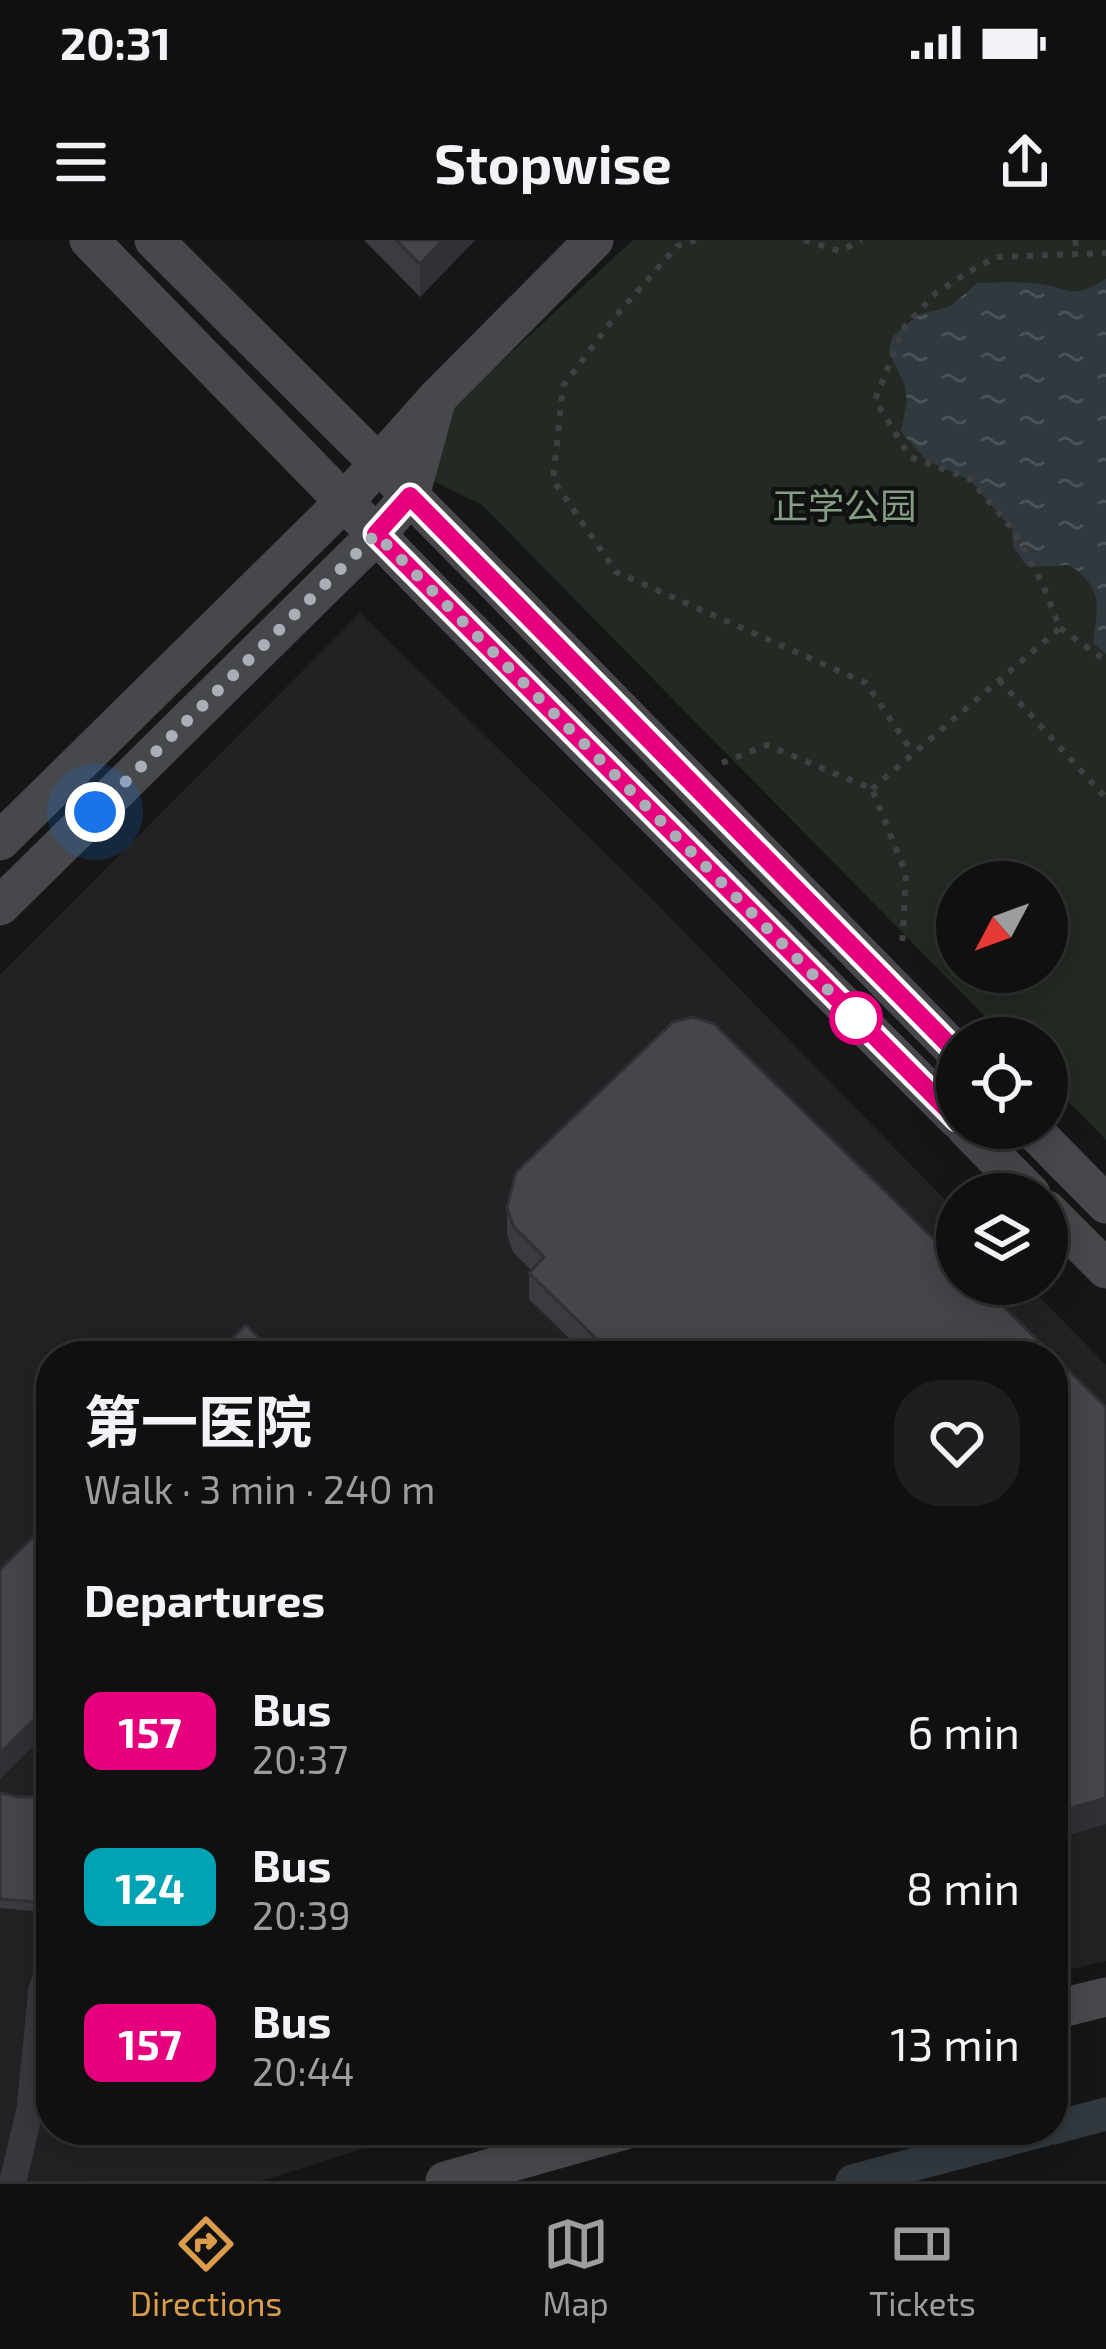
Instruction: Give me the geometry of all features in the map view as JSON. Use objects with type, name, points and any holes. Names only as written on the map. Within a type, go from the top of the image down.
[{"type":"main road","points":[[89,240],[936,1098]]},
{"type":"main road","points":[[154,240],[936,1032]]},
{"type":"main road","points":[[0,841],[346,501],[436,398],[594,240]]},
{"type":"main road","points":[[0,905],[410,496],[436,398]]},
{"type":"main road","points":[[987,1149],[1010,1173]]},
{"type":"main road","points":[[1052,1149],[1106,1204]]},
{"type":"main road","points":[[1068,1231],[1106,1269]]},
{"type":"main road","points":[[1068,2006],[1106,1997]]},
{"type":"main road","points":[[445,2181],[572,2145]]},
{"type":"street","points":[[14,2181],[30,2109],[36,2049]]},
{"type":"path","points":[[696,240],[677,246],[563,386],[554,480],[616,572],[866,683],[913,753]]},
{"type":"path","points":[[803,240],[840,251],[862,240]]},
{"type":"path","points":[[1075,240],[1077,254]]},
{"type":"path","points":[[1106,253],[997,257],[936,293],[904,327],[875,400],[910,457],[970,479],[1012,530],[1042,583],[1060,628],[1106,661]]},
{"type":"path","points":[[872,789],[1060,628]]},
{"type":"path","points":[[999,680],[1106,798]]},
{"type":"path","points":[[685,777],[767,745],[872,789],[906,874],[899,994]]},
{"type":"shaded area","points":[[360,613],[658,905],[936,1190],[936,1305],[1047,1305],[1106,1365],[1106,1961],[1068,1970],[1068,1341],[36,1341],[36,2145],[375,2145],[261,2181],[0,2181],[0,975]]},
{"type":"green space","name":"正学公园","points":[[633,240],[1106,240],[1106,1140],[1068,1101],[1068,1017],[985,1017],[962,993],[1068,993],[1068,861],[936,861],[936,967],[482,505],[435,482],[437,445],[452,407]]},
{"type":"water","points":[[1106,279],[1106,654],[1093,643],[1097,608],[1089,582],[1070,565],[1027,567],[1013,546],[1012,529],[970,480],[926,460],[901,432],[907,400],[889,353],[892,337],[918,315],[951,306],[977,283],[1031,283],[1078,291]]},
{"type":"building","points":[[396,240],[443,240],[420,264]]},
{"type":"building","points":[[693,1017],[714,1024],[936,1241],[936,1305],[1002,1305],[1038,1341],[599,1341],[529,1273],[544,1257],[513,1226],[507,1208],[516,1172],[673,1022]]},
{"type":"building","points":[[246,1325],[262,1341],[230,1341]]},
{"type":"building","points":[[1068,1370],[1106,1407],[1106,1798],[1068,1809]]},
{"type":"building","points":[[36,1534],[36,1718],[0,1753],[0,1570]]},
{"type":"building","points":[[0,1793],[36,1797],[36,1903],[0,1899]]},
{"type":"waterway","points":[[1068,2124],[1106,2114]]},
{"type":"waterway","points":[[852,2181],[988,2145]]},
{"type":"bus line","name":"157","points":[[936,1032],[410,496],[376,534],[936,1098]]},
{"type":"route","points":[[95,812],[376,534],[856,1018]]}]
